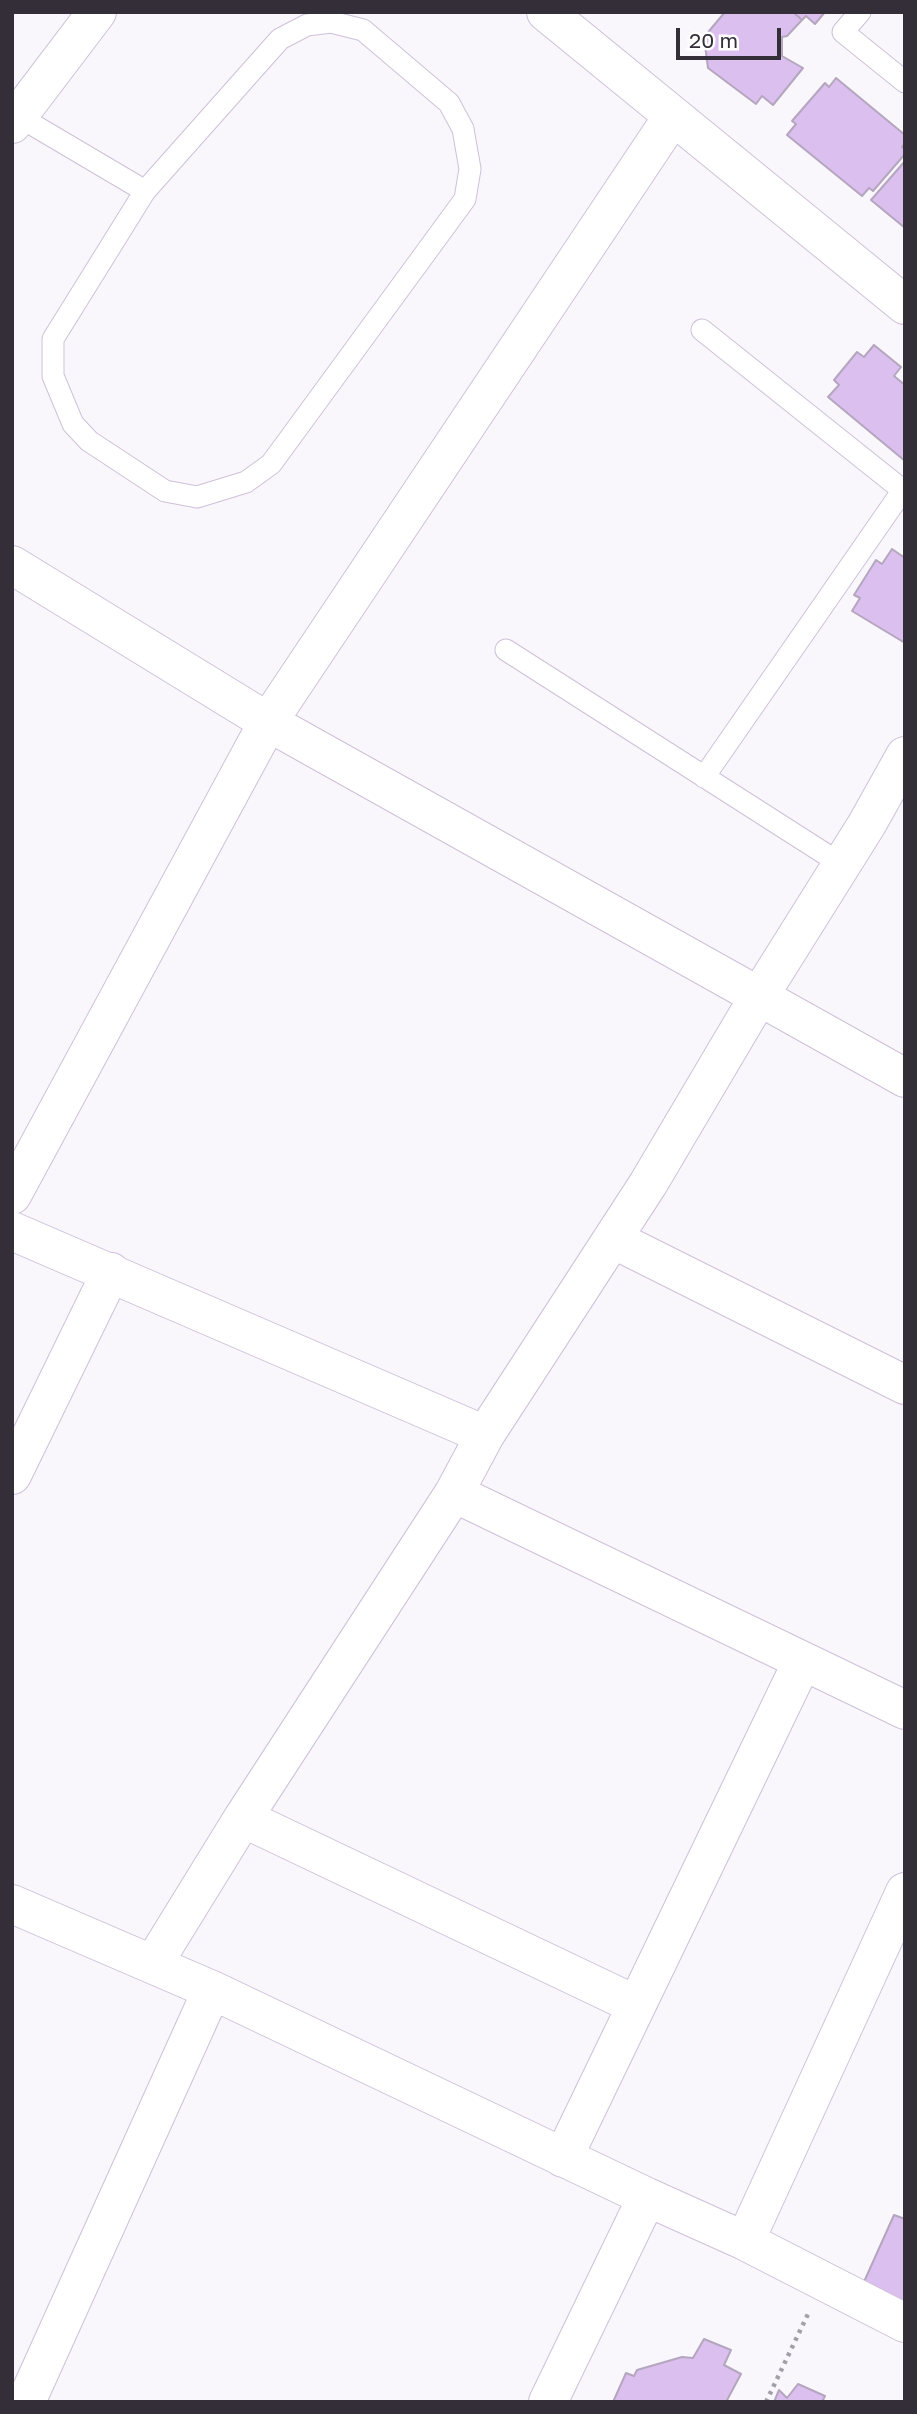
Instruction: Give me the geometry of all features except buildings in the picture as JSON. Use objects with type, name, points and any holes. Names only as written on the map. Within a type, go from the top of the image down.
[{"type":"street","points":[[14,117],[97,12]]},
{"type":"street","points":[[546,12],[905,305]]},
{"type":"street","points":[[12,1195],[268,722],[673,116]]},
{"type":"street","points":[[12,565],[268,722],[905,1078]]},
{"type":"street","points":[[153,1964],[243,1818],[454,1493],[485,1435],[648,1184],[905,757]]},
{"type":"street","points":[[12,1231],[485,1435]]},
{"type":"street","points":[[613,1239],[905,1385]]},
{"type":"street","points":[[12,1475],[111,1272]]},
{"type":"street","points":[[454,1493],[905,1710]]},
{"type":"street","points":[[563,2158],[802,1662]]},
{"type":"street","points":[[243,1818],[636,2005]]},
{"type":"street","points":[[745,2241],[905,1892]]},
{"type":"street","points":[[12,1904],[212,1990],[563,2158],[745,2241],[905,2323]]},
{"type":"street","points":[[26,2402],[212,1990]]},
{"type":"street","points":[[548,2402],[647,2197]]},
{"type":"lane","points":[[860,12],[843,32],[905,82]]},
{"type":"lane","points":[[331,22],[363,30],[449,103],[463,129],[470,169],[466,199],[271,464],[246,482],[197,497],[165,491],[89,441],[73,424],[53,376],[53,339],[145,191],[281,39],[307,26],[331,22]]},
{"type":"lane","points":[[14,117],[145,191]]},
{"type":"lane","points":[[702,331],[904,491],[704,777]]},
{"type":"lane","points":[[506,650],[841,864]]},
{"type":"path","points":[[766,2402],[823,2282]]}]
